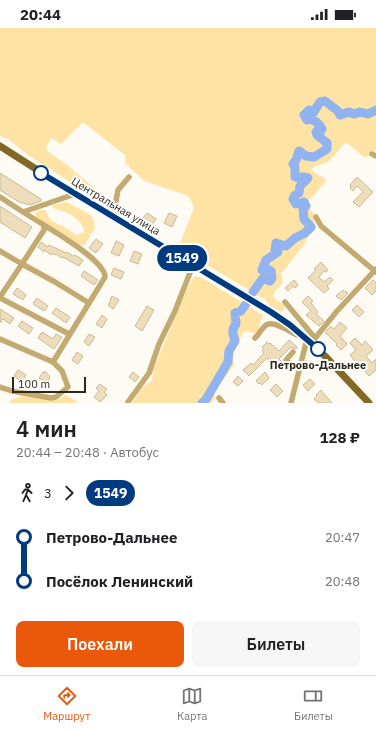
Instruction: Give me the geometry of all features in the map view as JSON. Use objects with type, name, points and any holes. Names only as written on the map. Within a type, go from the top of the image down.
[{"type":"main road","name":"Центральная улица","points":[[0,146],[75,194],[271,312],[309,338],[369,403]]},
{"type":"street","points":[[113,217],[118,190],[129,177]]},
{"type":"street","points":[[23,212],[75,194]]},
{"type":"street","points":[[0,197],[83,251],[104,270],[106,277],[52,362]]},
{"type":"street","points":[[291,403],[309,338],[376,270],[321,226],[316,216]]},
{"type":"street","points":[[44,225],[44,230],[0,298],[69,334]]},
{"type":"street","points":[[0,251],[89,303]]},
{"type":"street","points":[[128,402],[149,373],[159,344],[175,310],[193,265]]},
{"type":"street","points":[[285,302],[309,338]]},
{"type":"street","points":[[255,338],[265,326],[269,324],[309,338]]},
{"type":"street","points":[[0,339],[52,362],[62,371],[68,387],[56,397],[51,398],[12,391],[0,387]]},
{"type":"street","points":[[293,352],[286,360],[293,367],[300,369]]},
{"type":"street","points":[[218,398],[223,403]]},
{"type":"shaded area","points":[[0,28],[376,28],[376,151],[372,151],[367,157],[364,157],[346,142],[328,162],[315,166],[311,169],[323,177],[326,181],[307,203],[314,214],[315,219],[313,229],[308,235],[306,242],[281,274],[283,282],[275,291],[274,298],[284,305],[285,308],[282,312],[270,306],[264,298],[256,295],[254,288],[252,287],[249,290],[178,248],[194,208],[190,198],[186,195],[144,181],[125,163],[126,156],[83,122],[61,144],[51,138],[46,148],[112,203],[112,209],[28,155],[8,139],[0,136]]},
{"type":"shaded area","points":[[67,202],[91,215],[93,218],[95,228],[84,246],[79,245],[36,217],[35,213],[40,210],[45,210],[54,222],[77,235],[84,232],[81,223],[73,216],[63,211],[54,209],[52,205]]},
{"type":"shaded area","points":[[196,276],[202,278],[263,315],[258,332],[254,333],[246,331],[243,333],[230,358],[235,364],[214,391],[215,399],[211,403],[132,403],[143,386],[151,382],[153,375],[152,372],[188,287],[193,278]]},
{"type":"shaded area","points":[[66,395],[78,403],[9,403],[11,400],[23,396],[57,400]]},
{"type":"building","points":[[0,173],[41,199],[41,201],[30,205],[19,202],[0,190]]},
{"type":"building","points":[[357,177],[373,192],[359,207],[353,202],[363,192],[357,186],[353,191],[350,188],[350,185]]},
{"type":"building","points":[[0,206],[32,227],[25,238],[0,222]]},
{"type":"building","points":[[147,213],[156,219],[151,226],[142,219]]},
{"type":"building","points":[[169,213],[177,216],[172,227],[164,223]]},
{"type":"building","points":[[96,239],[103,244],[96,253],[89,248]]},
{"type":"building","points":[[116,241],[124,245],[119,256],[111,253]]},
{"type":"building","points":[[41,242],[48,247],[49,245],[73,256],[75,255],[83,260],[79,266],[56,254],[55,255],[52,253],[51,255],[45,250],[44,252],[38,247]]},
{"type":"building","points":[[134,251],[142,254],[138,264],[130,261]]},
{"type":"building","points":[[162,260],[173,266],[170,271],[160,266]]},
{"type":"building","points":[[321,262],[328,270],[326,272],[324,271],[319,277],[324,282],[330,277],[333,280],[327,286],[329,289],[324,293],[308,278]]},
{"type":"building","points":[[114,268],[124,272],[121,279],[111,275]]},
{"type":"building","points":[[84,271],[98,280],[94,285],[81,276]]},
{"type":"building","points":[[294,280],[298,285],[295,288],[293,286],[288,291],[285,288]]},
{"type":"building","points":[[373,280],[376,283],[376,291],[372,295],[365,288]]},
{"type":"building","points":[[17,288],[26,295],[23,300],[13,294]]},
{"type":"building","points":[[343,290],[348,293],[341,300],[336,296]]},
{"type":"building","points":[[112,296],[119,300],[113,309],[108,305]]},
{"type":"building","points":[[308,296],[313,301],[311,303],[318,312],[316,314],[324,321],[319,326],[306,315],[311,311],[302,302]]},
{"type":"building","points":[[37,298],[48,306],[44,311],[33,304]]},
{"type":"building","points":[[357,305],[364,312],[359,317],[352,310]]},
{"type":"building","points":[[147,306],[154,310],[142,331],[135,326]]},
{"type":"building","points":[[56,308],[70,317],[66,323],[52,313]]},
{"type":"building","points":[[0,309],[14,318],[10,324],[3,319],[0,323]]},
{"type":"building","points":[[102,315],[107,319],[102,328],[96,324]]},
{"type":"building","points":[[22,321],[33,328],[29,334],[18,326]]},
{"type":"building","points":[[340,322],[347,328],[340,336],[347,344],[341,350],[325,332],[331,326],[334,329]]},
{"type":"building","points":[[42,332],[53,339],[56,334],[62,337],[54,349],[38,338]]},
{"type":"building","points":[[89,334],[95,337],[89,346],[84,342]]},
{"type":"building","points":[[355,338],[362,345],[365,341],[373,350],[366,356],[372,363],[376,359],[376,370],[369,376],[350,355],[356,350],[350,343]]},
{"type":"building","points":[[289,340],[297,347],[296,349],[291,347],[279,359],[285,365],[282,369],[275,362],[273,364],[267,358],[249,376],[243,370],[251,363],[253,365],[264,353],[262,351],[264,349],[262,347],[267,342],[279,351]]},
{"type":"building","points":[[77,352],[83,356],[78,364],[72,360]]},
{"type":"building","points":[[18,370],[26,375],[22,382],[14,376]]},
{"type":"building","points":[[45,371],[50,377],[47,383],[39,378]]},
{"type":"building","points":[[133,372],[139,377],[135,382],[129,377]]},
{"type":"building","points":[[265,372],[269,378],[262,385],[260,383],[259,384],[256,381]]},
{"type":"building","points":[[238,376],[243,381],[238,386],[233,382]]},
{"type":"building","points":[[310,379],[315,384],[308,391],[303,385]]},
{"type":"building","points":[[100,384],[107,389],[104,392],[107,395],[100,402],[94,397],[99,391],[96,388]]},
{"type":"building","points":[[276,384],[283,391],[277,397],[270,390]]},
{"type":"building","points":[[321,390],[332,403],[318,403],[314,399]]},
{"type":"waterway","points":[[253,292],[263,278],[270,281],[272,278],[271,271],[267,269],[262,270],[266,260],[278,252],[278,250],[275,250],[276,243],[286,246],[311,227],[304,219],[303,209],[306,206],[304,202],[296,204],[293,199],[295,195],[299,193],[300,186],[308,178],[295,177],[295,167],[293,164],[299,151],[306,156],[314,157],[327,149],[327,143],[317,135],[316,132],[318,130],[320,132],[322,129],[319,125],[314,120],[307,120],[304,115],[309,110],[313,113],[320,102],[325,101],[338,111],[340,115],[349,112],[354,114],[360,112],[368,114],[376,110]]},
{"type":"waterway","points":[[202,403],[205,401],[228,362],[229,351],[235,341],[233,332],[233,328],[236,324],[235,313],[241,311],[246,304]]},
{"type":"bus line","name":"1549","points":[[41,173],[271,312],[290,325],[318,349]]},
{"type":"place","name":"Петрово-Дальнее","points":[[318,349]]}]
